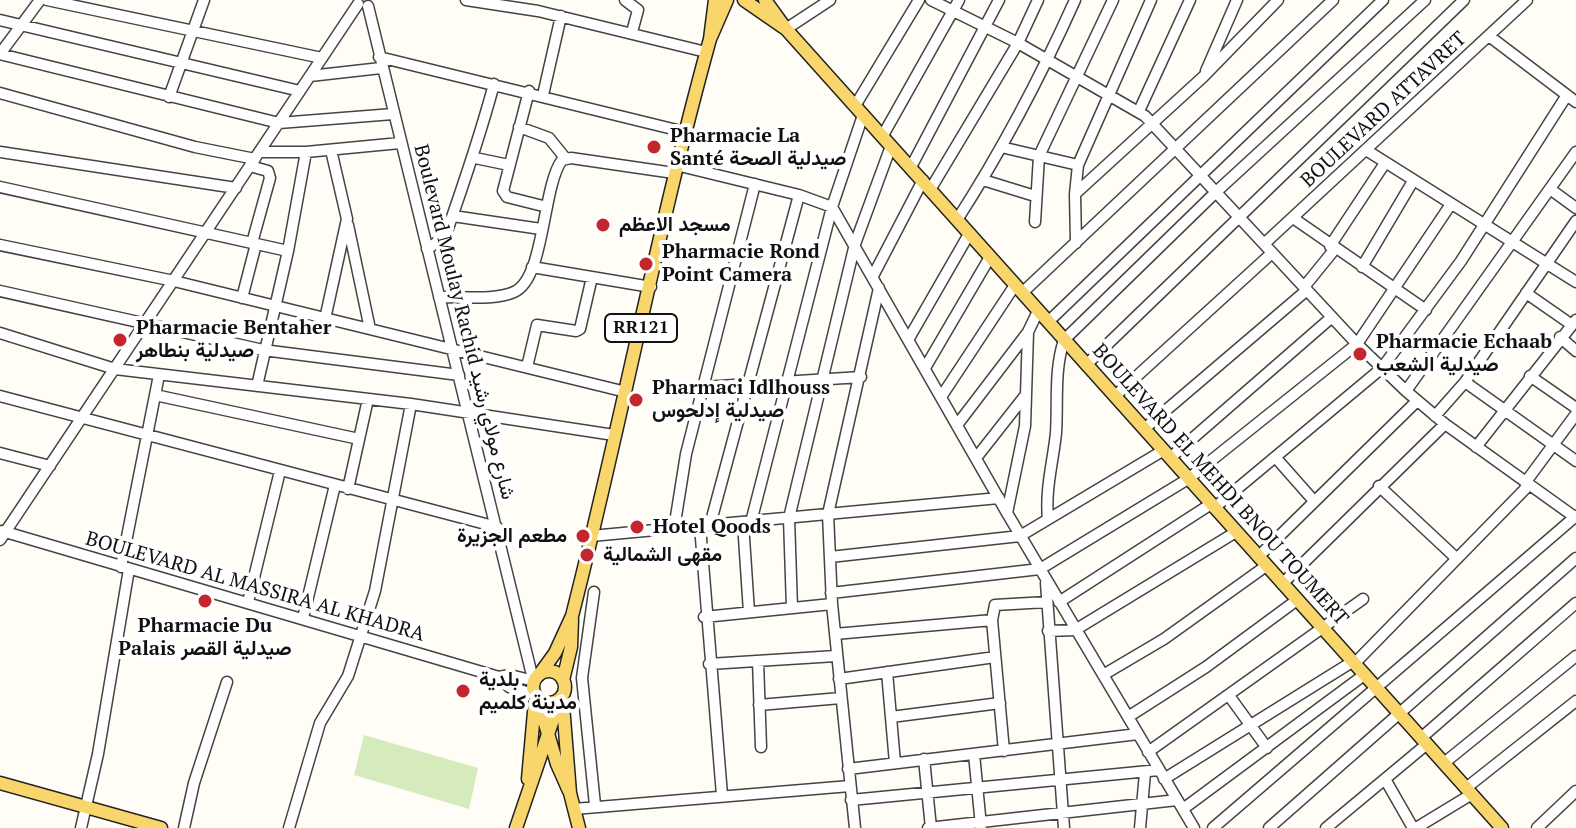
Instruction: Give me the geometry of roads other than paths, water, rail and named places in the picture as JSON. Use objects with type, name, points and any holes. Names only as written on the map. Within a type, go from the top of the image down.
[{"type":"main road","name":"RR121","points":[[528,786],[538,683],[572,616],[651,287],[675,169],[708,45],[715,0]]},
{"type":"main road","name":"RR121","points":[[708,45],[727,0]]},
{"type":"main road","points":[[744,0],[786,29]]},
{"type":"main road","points":[[765,0],[786,29]]},
{"type":"main road","name":"BOULEVARD EL MEHDI BNOU TOUMERT","points":[[786,29],[1320,629],[1469,791],[1497,826]]},
{"type":"main road","name":"RR121","points":[[516,828],[561,698],[571,647],[572,616]]},
{"type":"main road","points":[[538,683],[563,680]]},
{"type":"main road","points":[[538,683],[550,704],[561,698],[570,793]]},
{"type":"main road","points":[[538,683],[549,737],[570,793],[579,828]]},
{"type":"main road","points":[[0,783],[161,828]]},
{"type":"street","points":[[40,0],[0,54],[279,123],[393,114]]},
{"type":"street","points":[[47,0],[322,58]]},
{"type":"street","points":[[169,97],[204,0]]},
{"type":"street","points":[[466,0],[708,45]]},
{"type":"street","points":[[625,0],[638,10],[632,32]]},
{"type":"street","points":[[786,29],[830,0]]},
{"type":"street","points":[[749,612],[747,522],[832,207],[859,110],[919,0]]},
{"type":"street","points":[[931,0],[1018,43],[1139,111],[1357,344],[1406,391],[1526,485],[1576,518],[1375,686],[1305,751],[1213,828]]},
{"type":"street","points":[[792,608],[789,518],[855,244],[886,141],[959,0]]},
{"type":"street","points":[[911,167],[999,0]]},
{"type":"street","points":[[873,276],[926,185],[1018,43],[1038,0]]},
{"type":"street","points":[[957,220],[1001,147],[1047,61],[1075,0]]},
{"type":"street","points":[[1035,222],[1039,156],[1113,0]]},
{"type":"street","points":[[1076,243],[1078,165],[1151,0]]},
{"type":"street","points":[[1139,111],[1190,0]]},
{"type":"street","points":[[1203,77],[1237,0]]},
{"type":"street","points":[[1075,194],[1154,124],[1278,0]]},
{"type":"street","points":[[941,397],[1019,289],[1076,243],[1333,0]]},
{"type":"street","points":[[1048,322],[1383,0]]},
{"type":"street","points":[[1048,519],[1046,500],[1056,434],[1058,363],[1064,340],[1216,192],[1425,0]]},
{"type":"street","points":[[1086,365],[1464,0]]},
{"type":"street","name":"BOULEVARD ATTAVRET","points":[[1264,244],[1527,0]]},
{"type":"street","points":[[2,534],[346,22],[365,2]]},
{"type":"street","name":"Boulevard Moulay Rachid شارع مولاي رشيد","points":[[365,2],[538,683]]},
{"type":"street","points":[[543,95],[561,16]]},
{"type":"street","points":[[0,20],[300,91]]},
{"type":"street","points":[[346,22],[355,22],[372,32]]},
{"type":"street","points":[[1059,602],[1212,506],[1276,458],[1382,368],[1426,310],[1571,98],[1489,36]]},
{"type":"street","points":[[310,76],[380,62],[529,91],[685,132]]},
{"type":"street","points":[[427,249],[442,241],[453,216],[464,173],[475,158],[494,84]]},
{"type":"street","points":[[529,91],[503,185],[505,196],[547,207]]},
{"type":"street","points":[[0,93],[195,147],[255,159],[400,143]]},
{"type":"street","points":[[519,127],[549,138],[566,159]]},
{"type":"street","points":[[1001,147],[1078,165]]},
{"type":"street","points":[[331,150],[370,329]]},
{"type":"street","points":[[1366,150],[1576,282]]},
{"type":"street","points":[[0,152],[236,188]]},
{"type":"street","points":[[257,386],[288,251],[306,152]]},
{"type":"street","points":[[1406,391],[1576,152]]},
{"type":"street","points":[[475,158],[509,165]]},
{"type":"street","points":[[242,298],[270,178],[268,171],[255,159]]},
{"type":"street","points":[[439,297],[515,291],[532,267],[558,165],[566,159],[675,169],[755,184],[832,207],[1020,536],[1194,828]]},
{"type":"street","points":[[1144,429],[1305,289],[1385,163]]},
{"type":"street","points":[[983,180],[1035,196]]},
{"type":"street","points":[[1362,267],[1413,181]]},
{"type":"street","points":[[674,529],[686,454],[755,184]]},
{"type":"street","points":[[0,187],[288,251]]},
{"type":"street","points":[[1550,189],[1576,208]]},
{"type":"street","points":[[722,795],[704,617],[705,526],[749,384],[799,195]]},
{"type":"street","points":[[704,617],[792,608],[832,599],[1043,573],[1188,479],[1357,344],[1451,204]]},
{"type":"street","points":[[453,216],[541,229]]},
{"type":"street","points":[[1293,218],[1332,248],[1426,310]]},
{"type":"street","points":[[325,319],[347,219]]},
{"type":"street","points":[[1282,584],[1440,420],[1576,221]]},
{"type":"street","points":[[908,340],[969,234]]},
{"type":"street","points":[[0,245],[174,281],[626,392]]},
{"type":"street","points":[[1115,396],[1272,253]]},
{"type":"street","points":[[925,368],[990,257]]},
{"type":"street","points":[[532,267],[651,287]]},
{"type":"street","points":[[527,367],[537,325],[580,329],[592,277]]},
{"type":"street","points":[[855,828],[836,656],[828,514],[879,288]]},
{"type":"street","points":[[0,291],[144,326],[263,350],[459,375]]},
{"type":"street","points":[[1476,447],[1574,322],[1526,293]]},
{"type":"street","points":[[957,425],[1028,332],[1038,311]]},
{"type":"street","points":[[830,557],[1020,536],[1167,454],[1332,317]]},
{"type":"street","points":[[1007,513],[1024,435],[1028,332]]},
{"type":"street","points":[[0,333],[115,369],[411,404],[614,435]]},
{"type":"street","points":[[1560,337],[1576,351]]},
{"type":"street","points":[[81,828],[159,375]]},
{"type":"street","points":[[851,800],[1145,773],[1162,774],[1252,726],[1353,663],[1526,485],[1576,411],[1530,376]]},
{"type":"street","points":[[703,387],[861,377]]},
{"type":"street","points":[[1465,382],[1576,461]]},
{"type":"street","points":[[155,395],[359,439]]},
{"type":"street","points":[[0,396],[497,527]]},
{"type":"street","points":[[976,458],[1025,397]]},
{"type":"street","points":[[348,489],[368,399]]},
{"type":"street","points":[[1103,675],[1164,639],[1262,561],[1314,501],[1417,401]]},
{"type":"street","points":[[289,828],[320,723],[348,676],[375,591],[411,404]]},
{"type":"street","points":[[0,453],[50,466]]},
{"type":"street","points":[[1276,458],[1314,501]]},
{"type":"street","points":[[248,602],[280,471]]},
{"type":"street","points":[[303,618],[335,485]]},
{"type":"street","points":[[1379,486],[1455,557]]},
{"type":"street","points":[[591,536],[999,498]]},
{"type":"street","points":[[1048,631],[1075,630],[1236,532]]},
{"type":"street","name":"BOULEVARD AL MASSIRA AL KHADRA","points":[[2,534],[248,602],[499,677],[514,675],[538,683]]},
{"type":"street","points":[[1269,828],[1576,558]]},
{"type":"street","points":[[1043,573],[1064,828]]},
{"type":"street","points":[[594,592],[582,678],[595,805]]},
{"type":"street","points":[[1148,752],[1230,697],[1363,599]]},
{"type":"street","points":[[1128,717],[1206,667],[1297,600]]},
{"type":"street","points":[[1004,751],[992,620],[995,605],[1047,602]]},
{"type":"street","points":[[1326,828],[1385,779],[1576,603]]},
{"type":"street","points":[[835,634],[992,620]]},
{"type":"street","name":"Boulevard Moulay Rachid شارع مولاي رشيد","points":[[527,647],[529,664],[538,683]]},
{"type":"street","points":[[709,664],[836,656]]},
{"type":"street","points":[[1444,763],[1576,656]]},
{"type":"street","points":[[839,679],[995,657]]},
{"type":"street","points":[[758,661],[761,747]]},
{"type":"street","points":[[514,675],[529,664]]},
{"type":"street","points":[[887,672],[895,763]]},
{"type":"street","points":[[924,759],[930,828],[981,825],[1142,804],[1180,804],[1267,748],[1364,675]]},
{"type":"street","name":"BOULEVARD AL MASSIRA AL KHADRA","points":[[499,677],[506,686],[538,683]]},
{"type":"street","points":[[184,828],[194,783],[227,682]]},
{"type":"street","points":[[1230,697],[1267,748]]},
{"type":"street","points":[[759,705],[841,698]]},
{"type":"street","points":[[1385,779],[1414,828],[1469,791],[1576,701]]},
{"type":"street","points":[[891,717],[1000,703]]},
{"type":"street","points":[[848,769],[1138,734]]},
{"type":"street","points":[[974,754],[981,825]]},
{"type":"street","points":[[1140,828],[1145,773]]},
{"type":"street","points":[[574,809],[850,786]]},
{"type":"street","points":[[1537,828],[1576,791]]},
{"type":"place","name":"Pharmacie La Santé صيدلية الصحة","points":[[654,147]]},
{"type":"place","name":"مسجد الاعظم","points":[[603,225]]},
{"type":"place","name":"Pharmacie Rond Point Camera","points":[[646,264]]},
{"type":"place","name":"Pharmacie Bentaher صيدلية بنطاهر","points":[[120,340]]},
{"type":"place","name":"Pharmacie Echaab صيدلية الشعب","points":[[1360,354]]},
{"type":"place","name":"Pharmaci Idlhouss صيدلية إدلحوس","points":[[636,400]]},
{"type":"place","name":"Hotel Qoods","points":[[637,527]]},
{"type":"place","name":"مطعم الجزيرة","points":[[583,536]]},
{"type":"place","name":"مقهى الشمالية","points":[[587,555]]},
{"type":"place","name":"Pharmacie Du Palais صيدلية القصر","points":[[205,601]]},
{"type":"place","name":"بلدية مدينة كلميم","points":[[463,691]]}]
